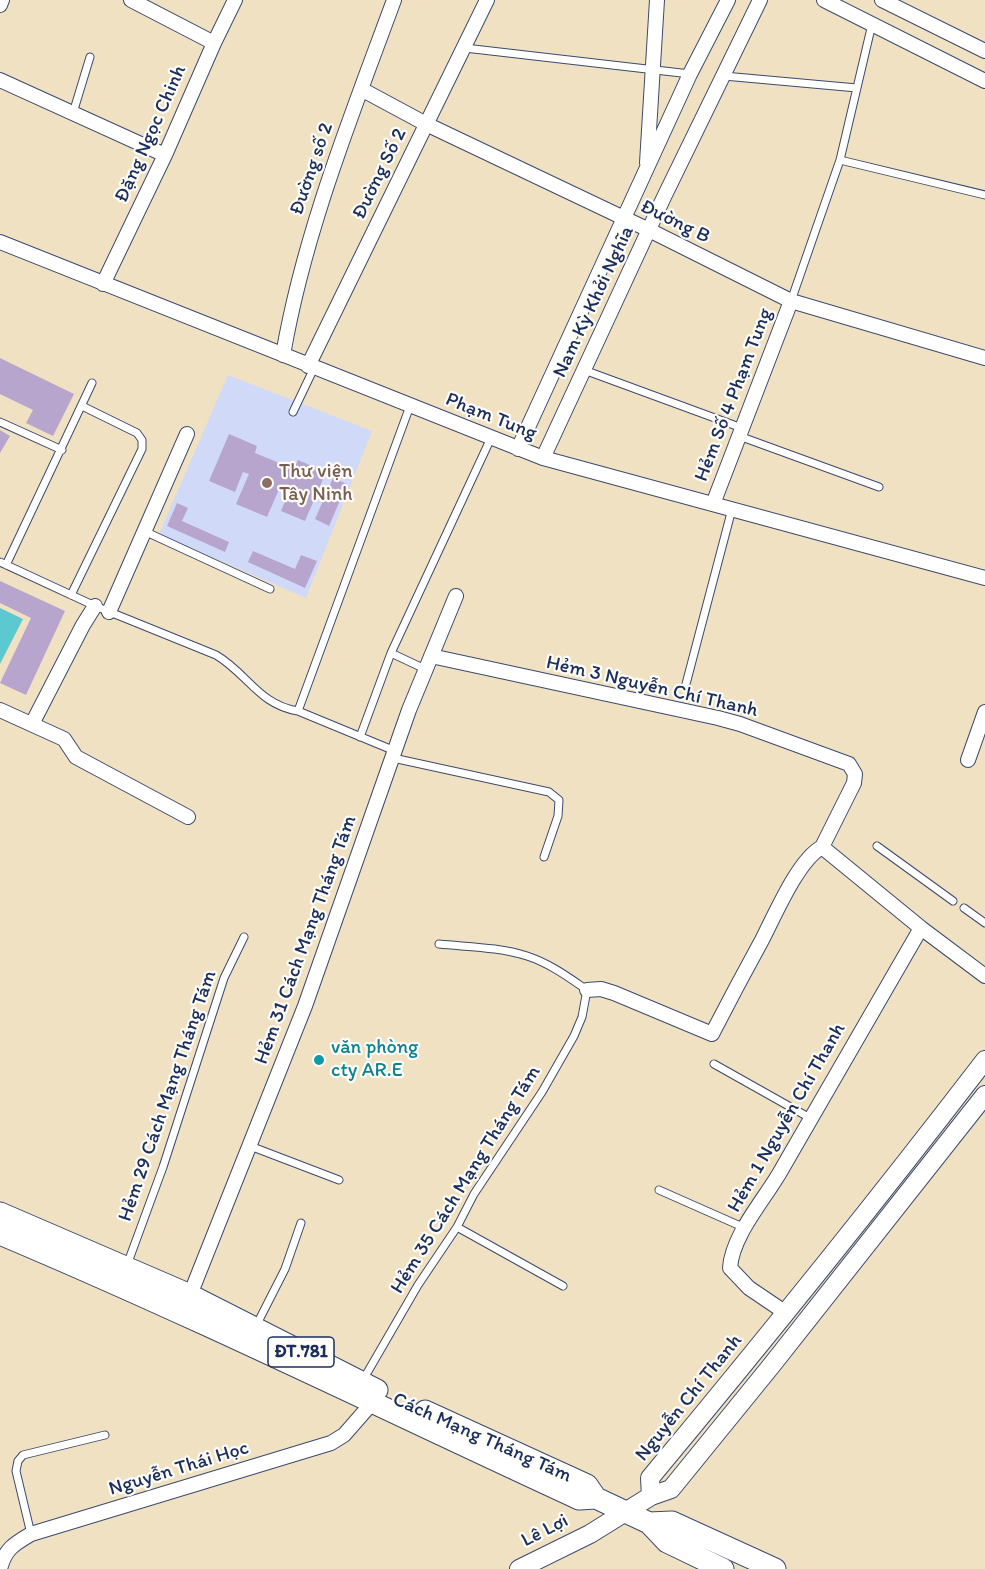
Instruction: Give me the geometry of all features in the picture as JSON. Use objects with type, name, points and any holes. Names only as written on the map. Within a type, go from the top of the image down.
[{"type":"main road","name":"Cách Mạng Tháng Tám","points":[[0,1213],[122,1277],[371,1392],[587,1485],[596,1498],[649,1523]]},
{"type":"main road","name":"Cách Mạng Tháng Tám","points":[[0,1234],[122,1277],[190,1295],[371,1392]]},
{"type":"main road","points":[[649,1523],[672,1522],[775,1569]]},
{"type":"main road","points":[[649,1523],[667,1542],[723,1569]]},
{"type":"street","points":[[0,5],[2,0]]},
{"type":"street","points":[[131,0],[214,43]]},
{"type":"street","name":"Đặng Ngọc Chinh","points":[[103,284],[165,155],[235,0]]},
{"type":"street","name":"Đường số 2","points":[[283,356],[290,313],[315,218],[394,0]]},
{"type":"street","name":"Đường Số 2","points":[[311,367],[487,0]]},
{"type":"street","points":[[647,171],[657,0]]},
{"type":"street","name":"Nam Kỳ Khởi Nghĩa","points":[[518,449],[690,74],[728,0]]},
{"type":"street","name":"Nam Kỳ Khởi Nghĩa","points":[[543,458],[649,230],[760,0]]},
{"type":"street","points":[[824,0],[985,81]]},
{"type":"street","points":[[882,0],[985,51]]},
{"type":"street","points":[[0,80],[165,155]]},
{"type":"street","name":"Đường B","points":[[361,89],[426,124],[649,230],[790,301],[985,358]]},
{"type":"street","name":"Phạm Tung","points":[[0,242],[543,458],[982,577]]},
{"type":"street","name":"Hẻm Số 4 Phạm Tung","points":[[713,504],[790,301]]},
{"type":"street","points":[[108,612],[188,434]]},
{"type":"street","points":[[982,577],[985,563]]},
{"type":"street","name":"Hẻm 31 Cách Mạng Tháng Tám","points":[[190,1295],[305,1006],[394,754],[428,662],[456,596]]},
{"type":"street","points":[[32,724],[95,606]]},
{"type":"street","name":"Hẻm 3 Nguyễn Chí Thanh","points":[[428,662],[718,718],[849,764],[855,774],[855,783],[822,847]]},
{"type":"street","points":[[0,710],[64,739],[69,750],[76,757],[188,817]]},
{"type":"street","points":[[968,760],[985,712]]},
{"type":"street","points":[[587,990],[601,989],[614,993],[712,1034],[786,893],[805,862],[822,847],[921,928],[985,976]]},
{"type":"street","name":"Hẻm 1 Nguyễn Chí Thanh","points":[[786,1313],[749,1288],[730,1268],[731,1257],[745,1228],[782,1169],[921,928]]},
{"type":"street","name":"Nguyễn Chí Thanh","points":[[985,1060],[754,1354],[650,1478],[651,1496],[671,1490],[985,1095]]},
{"type":"street","points":[[909,1159],[926,1170]]},
{"type":"street","points":[[754,1354],[771,1366]]},
{"type":"street","name":"Nguyễn Thái Học","points":[[0,1569],[12,1544],[31,1534],[331,1443],[344,1435],[371,1392]]},
{"type":"street","name":"Lê Lợi","points":[[519,1569],[590,1534],[651,1496]]},
{"type":"lane","points":[[790,301],[840,160],[872,24]]},
{"type":"lane","points":[[465,48],[690,74]]},
{"type":"lane","points":[[73,113],[90,57]]},
{"type":"lane","points":[[724,76],[857,88]]},
{"type":"lane","points":[[840,160],[985,195]]},
{"type":"lane","points":[[292,412],[311,367]]},
{"type":"lane","points":[[584,370],[879,487]]},
{"type":"lane","points":[[92,384],[62,450],[3,563],[108,612],[216,654],[230,663],[242,678],[272,703],[285,709],[298,711],[394,754],[549,792],[559,801],[558,816],[544,857]]},
{"type":"lane","points":[[71,595],[142,449],[142,440],[137,433],[82,406]]},
{"type":"lane","points":[[298,711],[411,406]]},
{"type":"lane","points":[[0,422],[62,450]]},
{"type":"lane","points":[[360,737],[392,653],[492,438]]},
{"type":"lane","points":[[686,684],[732,509]]},
{"type":"lane","points":[[144,531],[270,590]]},
{"type":"lane","points":[[392,653],[428,662]]},
{"type":"lane","points":[[877,846],[953,901]]},
{"type":"lane","points":[[964,908],[985,923]]},
{"type":"lane","name":"Hẻm 29 Cách Mạng Tháng Tám","points":[[122,1277],[164,1167],[224,978],[244,937]]},
{"type":"lane","points":[[439,944],[502,950],[526,956],[566,975],[587,990]]},
{"type":"lane","name":"Hẻm 35 Cách Mạng Tháng Tám","points":[[371,1392],[418,1285],[457,1227],[474,1194],[542,1092],[574,1036],[582,1017],[587,990]]},
{"type":"lane","points":[[714,1064],[810,1118]]},
{"type":"lane","points":[[250,1146],[339,1180]]},
{"type":"lane","points":[[659,1190],[745,1228]]},
{"type":"lane","points":[[255,1328],[285,1269],[301,1223]]},
{"type":"lane","points":[[457,1227],[563,1286]]},
{"type":"lane","points":[[31,1534],[16,1471],[18,1461],[23,1455],[105,1435]]},
{"type":"shaded area","name":"Thư viện Tây Ninh","points":[[228,375],[372,431],[306,598],[159,534]]},
{"type":"water","points":[[0,608],[23,619],[0,664]]},
{"type":"building","points":[[0,358],[74,394],[53,436],[26,423],[33,410],[0,394]]},
{"type":"building","points":[[0,430],[10,436],[0,453]]},
{"type":"building","points":[[229,434],[257,446],[255,453],[294,469],[298,460],[326,472],[305,521],[281,511],[289,491],[280,487],[267,517],[236,504],[249,474],[243,472],[235,492],[209,481]]},
{"type":"building","points":[[333,478],[347,484],[329,526],[315,519]]},
{"type":"building","points":[[177,503],[188,508],[182,521],[229,542],[225,552],[167,526]]},
{"type":"building","points":[[253,551],[295,569],[301,555],[317,561],[305,588],[248,562]]},
{"type":"building","points":[[0,581],[65,611],[26,695],[0,683],[31,618],[0,603]]},
{"type":"place","name":"Thư viện Tây Ninh","points":[[267,483]]},
{"type":"place","name":"văn phòng cty AR.E","points":[[319,1060]]}]
